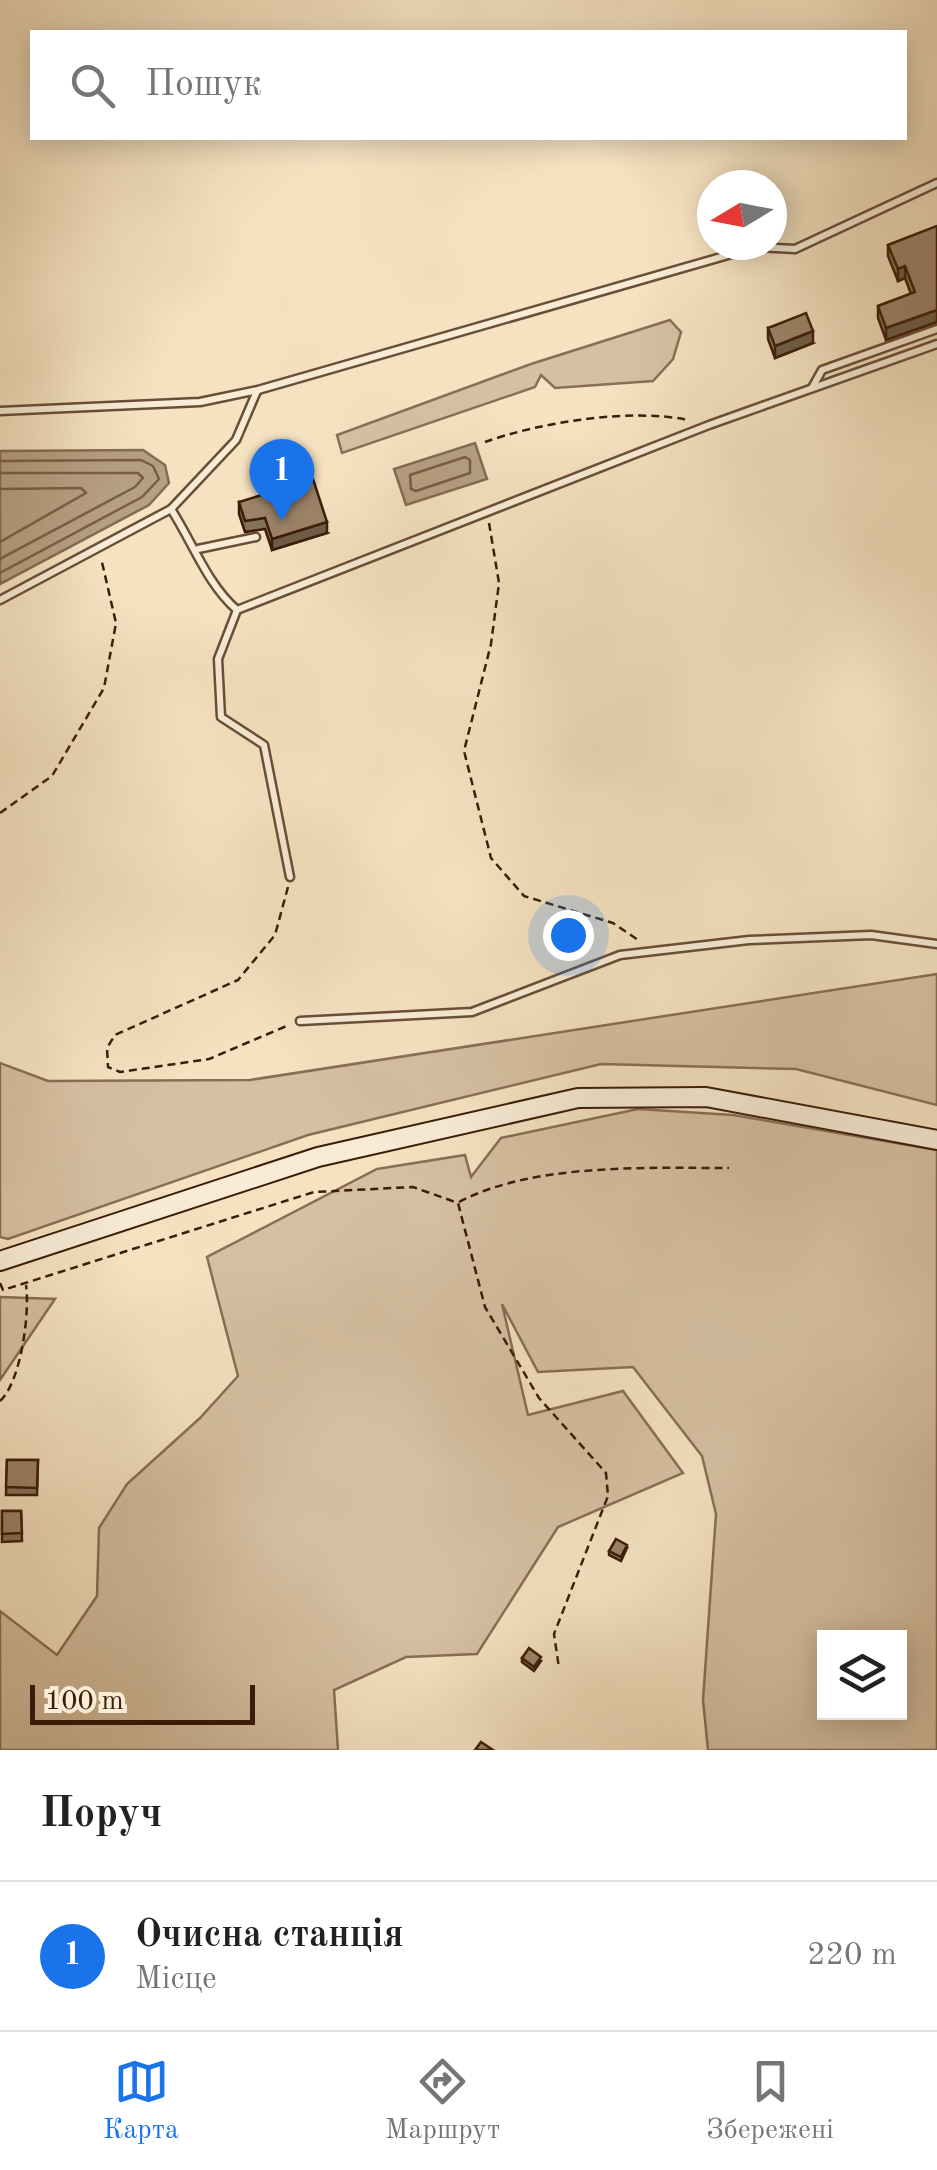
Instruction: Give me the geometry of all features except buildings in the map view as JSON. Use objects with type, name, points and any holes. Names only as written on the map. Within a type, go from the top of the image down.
[{"type":"main road","points":[[0,1260],[318,1156],[578,1098],[706,1098],[937,1140]]},
{"type":"lane","points":[[0,411],[200,402],[258,390],[756,248],[795,249],[937,183]]},
{"type":"lane","points":[[812,388],[822,370],[937,329]]},
{"type":"lane","points":[[290,877],[264,746],[221,717],[218,659],[237,610],[709,425],[937,344]]},
{"type":"lane","points":[[0,600],[171,509],[236,440],[258,390]]},
{"type":"lane","points":[[171,509],[198,549],[216,591],[237,610]]},
{"type":"lane","points":[[198,549],[256,537]]},
{"type":"lane","points":[[300,1020],[472,1012],[620,954],[750,940],[871,935],[937,944]]},
{"type":"path","points":[[486,442],[533,425],[575,420],[664,415],[709,425]]},
{"type":"path","points":[[488,512],[499,583],[491,644],[464,751],[491,858],[524,896],[614,923],[652,951]]},
{"type":"path","points":[[0,812],[52,776],[104,688],[116,623],[98,545]]},
{"type":"path","points":[[290,877],[275,934],[238,980],[115,1035],[106,1048],[108,1066],[120,1072],[209,1059],[300,1020]]},
{"type":"path","points":[[0,1283],[3,1290],[26,1284],[314,1192],[413,1186],[458,1203],[491,1186],[626,1168],[729,1168]]},
{"type":"path","points":[[458,1203],[484,1307],[539,1398],[606,1474],[608,1496],[554,1634],[558,1668]]},
{"type":"path","points":[[0,1401],[8,1394],[30,1308],[26,1284]]},
{"type":"shaded area","points":[[670,320],[681,332],[673,359],[653,381],[555,388],[541,375],[535,387],[342,453],[337,435],[531,364]]},
{"type":"shaded area","points":[[937,974],[937,1105],[796,1069],[601,1064],[308,1135],[8,1239],[0,1237],[0,1063],[48,1081],[250,1080]]},
{"type":"shaded area","points":[[638,1109],[733,1115],[937,1150],[937,1750],[708,1750],[703,1700],[716,1514],[702,1456],[633,1367],[538,1372],[502,1304],[528,1415],[623,1391],[683,1473],[558,1527],[477,1654],[406,1657],[334,1690],[338,1750],[0,1750],[0,1611],[57,1655],[97,1596],[99,1528],[127,1484],[200,1418],[238,1376],[207,1257],[377,1169],[465,1155],[471,1177],[501,1138]]},
{"type":"shaded area","points":[[0,1297],[55,1299],[0,1380]]},
{"type":"water","points":[[475,443],[487,479],[406,505],[394,469]]},
{"type":"water","points":[[143,450],[165,465],[169,483],[149,505],[0,584],[0,451]]},
{"type":"place","name":"Очисна станція","points":[[282,521]]}]
